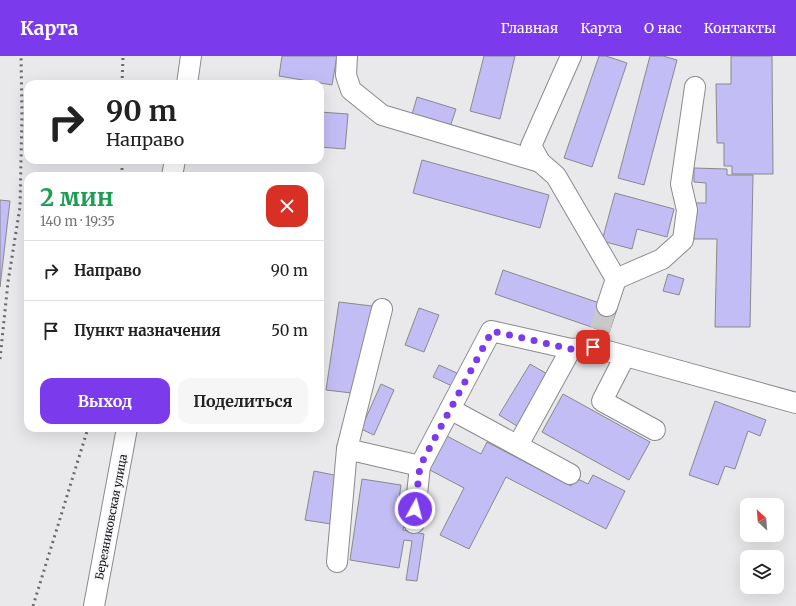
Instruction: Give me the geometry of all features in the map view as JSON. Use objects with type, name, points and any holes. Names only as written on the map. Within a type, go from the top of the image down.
[{"type":"street","points":[[187,80],[191,56]]},
{"type":"street","points":[[347,56],[346,75],[351,90],[382,115],[540,162]]},
{"type":"street","points":[[570,56],[531,146],[540,162],[556,176],[616,279],[608,306]]},
{"type":"street","points":[[616,279],[662,260],[683,240],[687,210],[681,184],[695,87]]},
{"type":"street","points":[[337,562],[347,449],[382,309]]},
{"type":"street","points":[[414,524],[420,466],[492,331],[571,349],[596,338],[624,356],[796,403]]},
{"type":"street","points":[[518,445],[571,349]]},
{"type":"street","points":[[624,356],[602,401],[654,430]]},
{"type":"street","points":[[450,409],[570,474]]},
{"type":"street","name":"Березниковская улица","points":[[94,606],[126,432]]},
{"type":"street","points":[[347,449],[420,466]]},
{"type":"building","points":[[282,56],[337,56],[332,85],[324,84],[324,80],[303,80],[279,76]]},
{"type":"building","points":[[484,56],[515,56],[500,119],[470,111]]},
{"type":"building","points":[[599,56],[606,56],[627,63],[592,167],[564,158]]},
{"type":"building","points":[[650,56],[663,56],[677,60],[644,185],[618,178]]},
{"type":"building","points":[[731,56],[772,56],[773,174],[732,174],[732,166],[724,166],[724,143],[717,143],[716,84],[731,84]]},
{"type":"building","points":[[417,97],[456,109],[449,130],[411,118]]},
{"type":"building","points":[[324,112],[348,114],[345,149],[324,147]]},
{"type":"building","points":[[422,160],[549,195],[540,228],[413,193]]},
{"type":"building","points":[[694,168],[727,169],[727,175],[753,175],[750,327],[715,327],[717,239],[694,239],[695,203],[706,203],[706,183],[694,182]]},
{"type":"building","points":[[615,193],[674,209],[667,237],[637,229],[632,249],[602,241]]},
{"type":"building","points":[[0,200],[10,201],[0,287]]},
{"type":"building","points":[[503,270],[617,309],[609,333],[495,294]]},
{"type":"building","points":[[668,274],[684,279],[679,295],[663,291]]},
{"type":"building","points":[[339,302],[372,306],[360,394],[326,390]]},
{"type":"building","points":[[419,308],[439,315],[424,352],[405,345]]},
{"type":"building","points":[[530,364],[549,375],[517,426],[499,415]]},
{"type":"building","points":[[439,365],[459,374],[454,387],[433,377]]},
{"type":"building","points":[[381,384],[394,390],[374,435],[361,429]]},
{"type":"building","points":[[563,394],[650,442],[629,480],[542,432]]},
{"type":"building","points":[[715,401],[766,420],[760,436],[748,431],[735,469],[725,466],[718,485],[689,475]]},
{"type":"building","points":[[445,435],[481,454],[487,442],[571,486],[576,478],[588,484],[593,475],[625,491],[606,529],[506,477],[469,549],[440,535],[464,488],[428,469]]},
{"type":"building","points":[[314,471],[339,476],[331,524],[305,520]]},
{"type":"building","points":[[362,479],[401,485],[398,507],[407,508],[403,530],[424,534],[417,581],[406,580],[412,541],[404,540],[399,568],[350,560]]},
{"type":"tunnel","points":[[600,330],[607,306]]},
{"type":"railway","points":[[0,359],[8,282],[20,207],[22,115],[21,56]]},
{"type":"railway","points":[[122,80],[123,56]]},
{"type":"railway","points":[[122,164],[122,172]]},
{"type":"railway","points":[[33,606],[87,432]]},
{"type":"route","points":[[415,509],[420,466],[492,331],[571,349],[593,347]]}]
